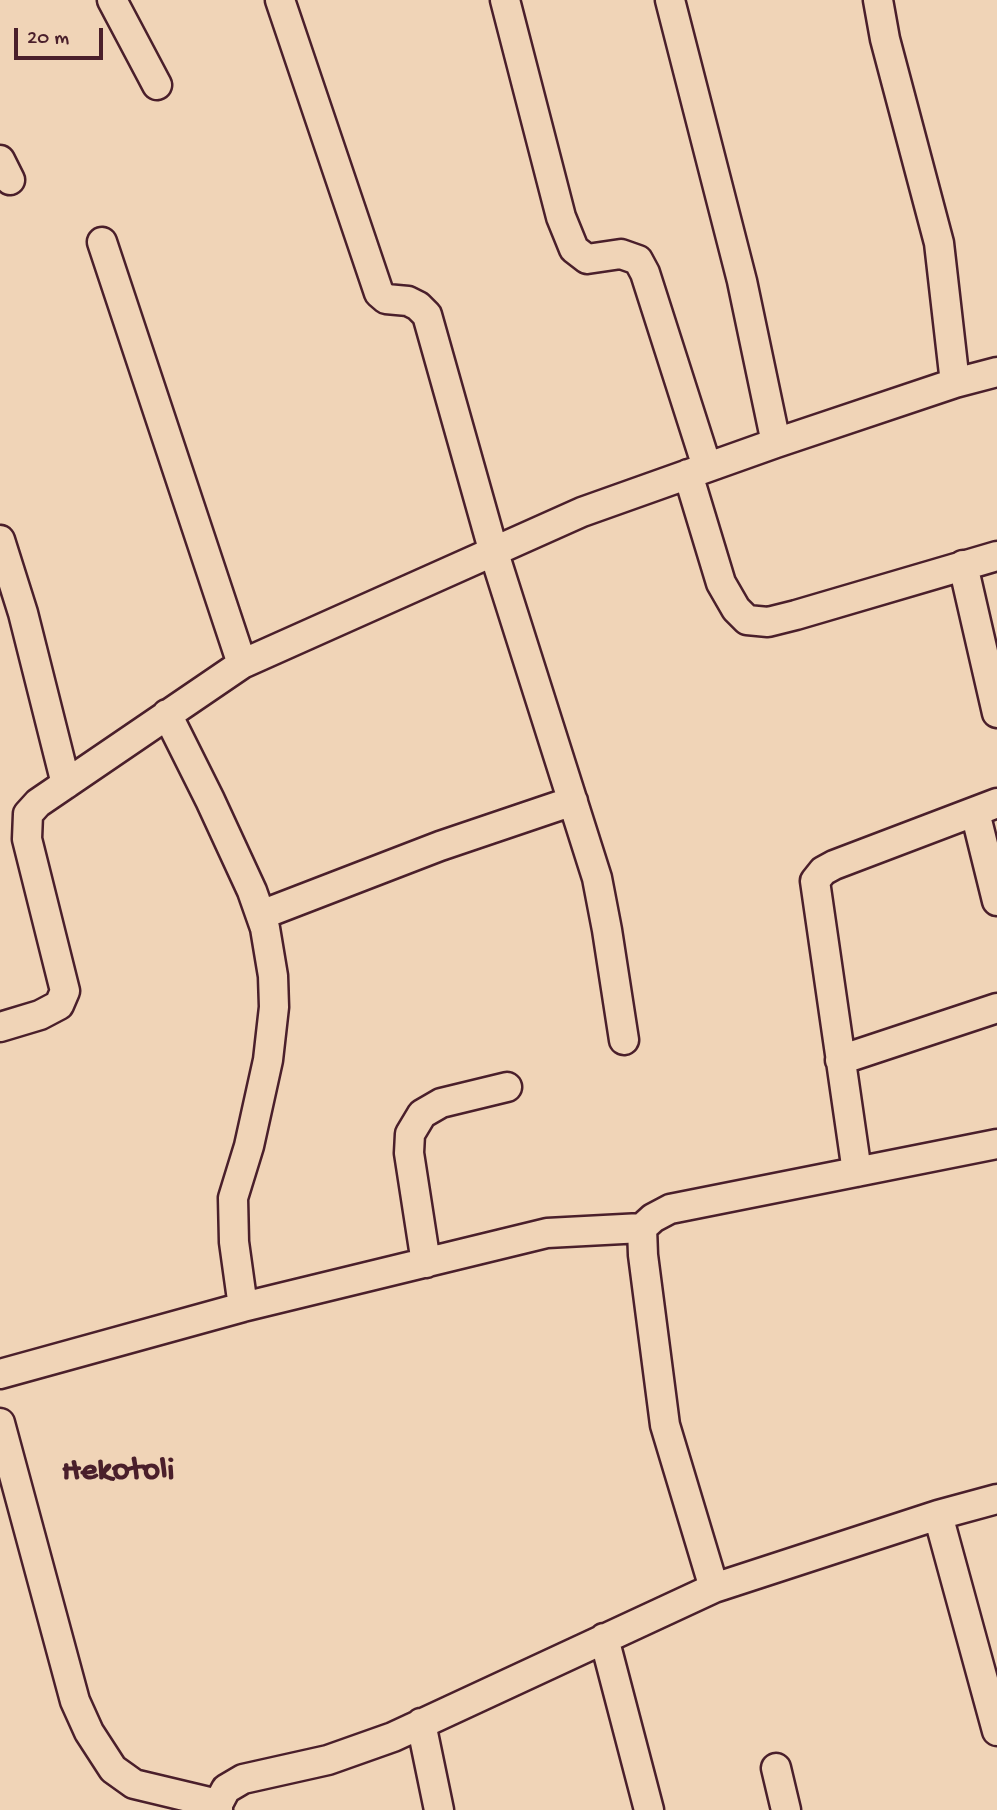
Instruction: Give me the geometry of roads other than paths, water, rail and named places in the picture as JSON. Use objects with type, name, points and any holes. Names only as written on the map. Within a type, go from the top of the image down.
[{"type":"street","points":[[112,0],[157,85]]},
{"type":"street","points":[[280,0],[379,293],[386,299],[408,301],[427,315],[494,553],[597,878],[624,1040]]},
{"type":"street","points":[[505,0],[561,217],[574,249],[587,259],[621,254],[638,260],[642,267],[666,336],[721,583],[736,609],[747,620],[768,622],[997,556]]},
{"type":"street","points":[[670,0],[742,281],[776,443]]},
{"type":"street","points":[[878,0],[885,38],[939,243],[955,383]]},
{"type":"street","points":[[102,242],[242,664]]},
{"type":"street","points":[[0,1027],[40,1015],[59,1005],[65,991],[27,839],[28,814],[38,803],[242,664],[582,512],[776,443],[955,383],[997,372]]},
{"type":"street","points":[[0,540],[23,613],[66,784]]},
{"type":"street","points":[[963,565],[997,713]]},
{"type":"street","points":[[167,714],[252,891],[261,915],[273,976],[274,1007],[268,1060],[249,1146],[233,1198],[234,1242],[243,1307]]},
{"type":"street","points":[[261,915],[440,846],[573,801]]},
{"type":"street","points":[[858,1172],[815,881],[823,871],[834,865],[986,807],[997,901]]},
{"type":"street","points":[[840,1060],[997,1008]]},
{"type":"street","points":[[426,1263],[409,1153],[410,1134],[422,1114],[441,1103],[508,1087]]},
{"type":"street","points":[[0,1374],[243,1307],[547,1233],[642,1228],[670,1209],[997,1144]]},
{"type":"street","points":[[642,1228],[643,1255],[665,1425],[714,1588]]},
{"type":"street","points":[[0,1423],[75,1701],[89,1731],[113,1769],[134,1783],[218,1807],[226,1789],[243,1779],[328,1760],[393,1737],[714,1588],[938,1514],[997,1499]]},
{"type":"street","points":[[938,1514],[997,1731]]},
{"type":"street","points":[[604,1638],[649,1810]]},
{"type":"street","points":[[421,1723],[439,1810]]},
{"type":"street","points":[[776,1768],[786,1810]]},
{"type":"district","name":"Hekotoli","points":[[118,1473]]}]
